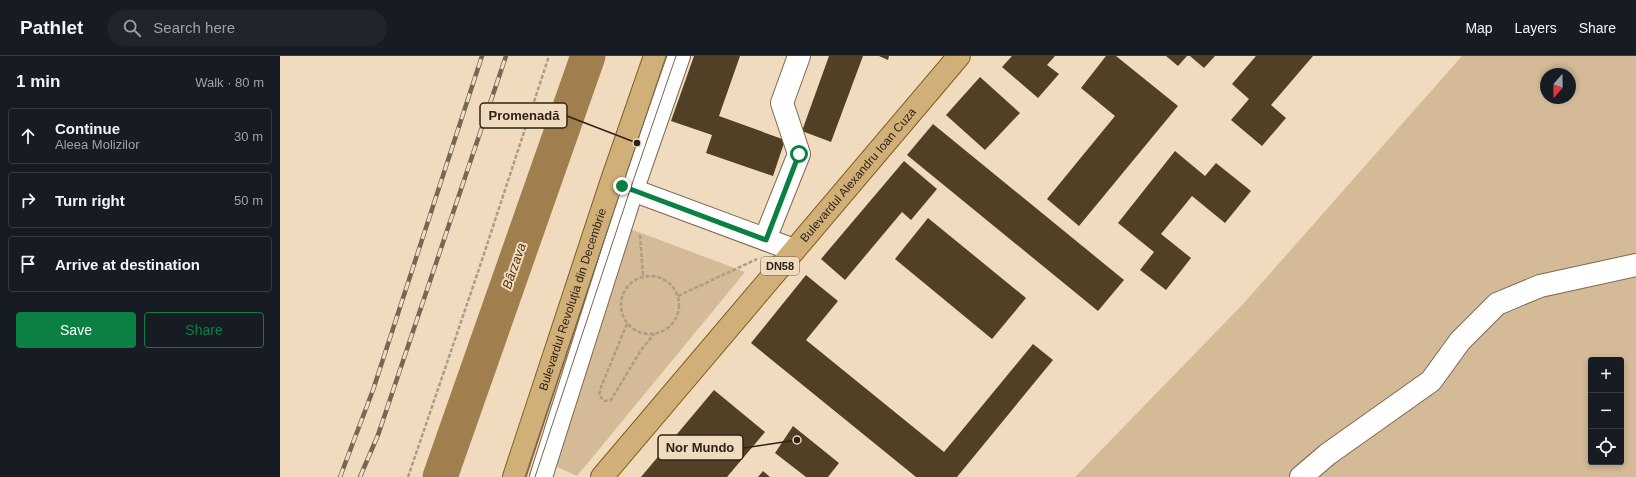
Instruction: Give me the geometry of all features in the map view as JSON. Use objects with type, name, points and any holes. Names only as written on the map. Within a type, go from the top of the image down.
[{"type":"main road","name":"Bulevardul Revoluția din Decembrie","points":[[517,476],[612,183],[655,56]]},
{"type":"main road","name":"Bulevardul Alexandru Ioan Cuza","points":[[602,477],[781,245],[959,56]]},
{"type":"lane","points":[[541,477],[633,190],[679,56]]},
{"type":"lane","points":[[612,183],[781,245],[799,154],[782,103],[799,56]]},
{"type":"lane","points":[[1301,477],[1328,454],[1431,381],[1460,341],[1498,304],[1540,286],[1636,265]]},
{"type":"path","points":[[408,477],[480,266],[549,56]]},
{"type":"path","points":[[678,296],[781,245]]},
{"type":"path","points":[[643,276],[654,276],[664,279],[673,287],[678,296],[679,306],[677,316],[664,331],[654,334],[644,334],[627,324],[622,315],[620,305],[626,287],[634,280],[643,276]]},
{"type":"path","points":[[627,324],[601,387],[599,396],[604,401],[611,400],[641,350],[654,334]]},
{"type":"shaded area","points":[[1462,56],[1636,56],[1636,477],[1075,477],[1244,303]]},
{"type":"shaded area","points":[[625,227],[745,272],[577,476],[553,465]]},
{"type":"building","points":[[694,56],[740,56],[719,116],[785,140],[773,176],[706,153],[712,135],[671,121]]},
{"type":"building","points":[[829,56],[863,56],[831,142],[802,131]]},
{"type":"building","points":[[879,56],[889,56],[888,60]]},
{"type":"building","points":[[1012,56],[1055,56],[1047,65],[1059,74],[1038,98],[1002,67]]},
{"type":"building","points":[[1106,56],[1116,56],[1178,106],[1079,226],[1047,199],[1115,116],[1081,88]]},
{"type":"building","points":[[1166,56],[1187,56],[1178,66]]},
{"type":"building","points":[[1190,56],[1215,56],[1204,68]]},
{"type":"building","points":[[1256,56],[1313,56],[1271,105],[1286,118],[1262,146],[1231,120],[1249,99],[1232,84]]},
{"type":"building","points":[[980,77],[1020,113],[985,150],[946,115]]},
{"type":"building","points":[[933,124],[1124,280],[1098,311],[907,155]]},
{"type":"building","points":[[1175,151],[1205,176],[1216,163],[1251,191],[1225,223],[1192,196],[1161,234],[1191,258],[1166,290],[1140,270],[1154,252],[1118,223]]},
{"type":"building","points":[[904,161],[937,189],[911,220],[902,212],[845,280],[821,259]]},
{"type":"building","points":[[928,218],[1026,298],[992,339],[895,259]]},
{"type":"building","points":[[806,275],[838,301],[806,340],[944,452],[1033,344],[1053,360],[957,477],[916,477],[751,343]]},
{"type":"building","points":[[714,390],[765,432],[727,477],[641,477]]},
{"type":"building","points":[[793,426],[839,463],[828,477],[806,477],[775,453]]},
{"type":"building","points":[[763,471],[770,477],[758,477]]},
{"type":"waterway","name":"Bârzava","points":[[440,477],[588,56]]},
{"type":"tram line","points":[[525,477],[666,56]]},
{"type":"tram line","points":[[535,477],[676,56]]},
{"type":"railway","points":[[340,477],[373,390],[482,56]]},
{"type":"railway","points":[[360,477],[378,435],[506,56]]},
{"type":"place","name":"Promenadă","points":[[637,143]]},
{"type":"place","name":"Nor Mundo","points":[[797,440]]},
{"type":"route","points":[[622,186],[766,240],[799,154]]}]
